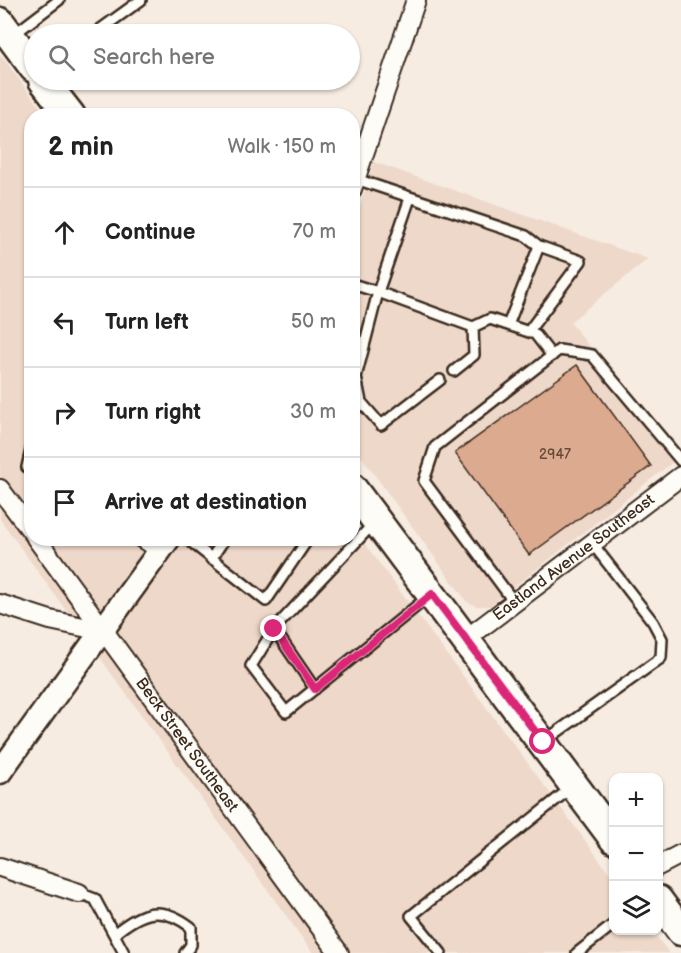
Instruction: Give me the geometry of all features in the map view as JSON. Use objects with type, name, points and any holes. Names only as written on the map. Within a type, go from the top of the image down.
[{"type":"main road","points":[[6,29],[24,54]]},
{"type":"main road","points":[[51,90],[65,108]]},
{"type":"main road","points":[[360,499],[609,832]]},
{"type":"main road","points":[[663,907],[681,931]]},
{"type":"street","points":[[360,166],[416,0]]},
{"type":"street","name":"Eastland Avenue Southeast","points":[[466,639],[592,543],[679,482]]},
{"type":"street","points":[[0,489],[24,521]]},
{"type":"street","name":"Beck Street Southeast","points":[[42,546],[339,953]]},
{"type":"street","points":[[0,772],[163,546]]},
{"type":"street","points":[[0,604],[50,620],[102,631]]},
{"type":"street","points":[[663,863],[681,854]]},
{"type":"street","points":[[0,867],[79,893]]},
{"type":"lane","points":[[6,29],[59,0]]},
{"type":"lane","points":[[108,24],[141,0]]},
{"type":"lane","points":[[360,186],[410,198],[526,236],[539,246],[581,261],[528,332]]},
{"type":"lane","points":[[360,362],[378,292],[410,198]]},
{"type":"lane","points":[[508,325],[539,246]]},
{"type":"lane","points":[[360,286],[473,327],[490,319],[536,334],[552,356]]},
{"type":"lane","points":[[454,371],[474,355],[473,327]]},
{"type":"lane","points":[[514,602],[424,481],[435,447],[559,350],[592,355],[681,461]]},
{"type":"lane","points":[[360,397],[361,402],[381,425],[440,380]]},
{"type":"lane","points":[[360,537],[376,520]]},
{"type":"lane","points":[[543,742],[661,658],[662,639],[653,622],[592,543]]},
{"type":"lane","points":[[196,546],[266,601],[303,546]]},
{"type":"lane","points":[[211,559],[220,546]]},
{"type":"lane","points":[[352,546],[274,629],[251,666],[286,712],[432,594]]},
{"type":"lane","points":[[274,629],[315,689]]},
{"type":"lane","points":[[441,953],[411,916],[574,785]]},
{"type":"lane","points":[[79,893],[95,899],[124,953]]},
{"type":"lane","points":[[114,934],[147,914],[173,914],[191,927],[191,945],[185,953]]},
{"type":"lane","points":[[578,953],[609,928]]},
{"type":"shaded area","points":[[0,54],[24,86],[24,90],[27,90],[41,108],[24,108],[24,546],[360,546],[360,537],[609,873],[609,935],[655,935],[669,953],[313,953],[0,519]]},
{"type":"shaded area","points":[[374,162],[648,259],[570,322],[678,458],[490,606],[476,606],[467,602],[360,455],[360,206]]},
{"type":"building","points":[[577,365],[651,466],[529,555],[455,453]]},
{"type":"route","points":[[274,629],[315,689],[432,594],[543,742]]}]
